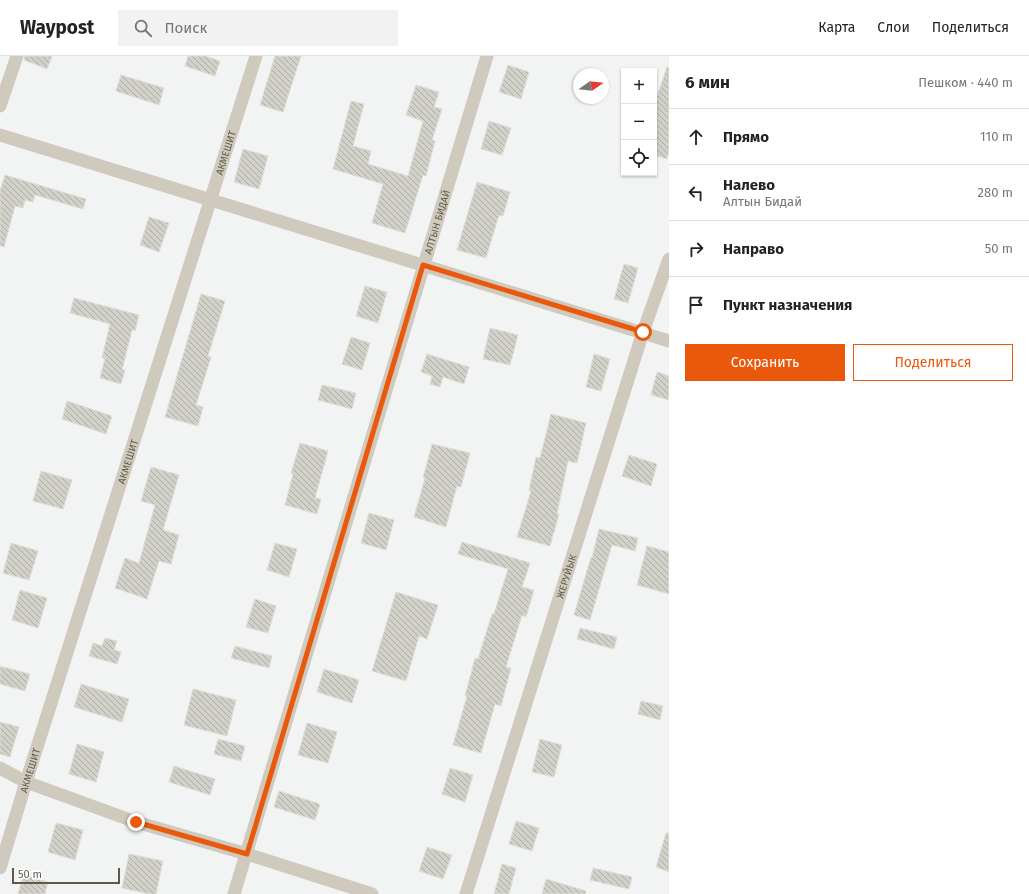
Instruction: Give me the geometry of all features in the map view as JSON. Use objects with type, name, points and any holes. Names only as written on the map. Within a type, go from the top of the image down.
[{"type":"street","points":[[0,106],[17,56]]},
{"type":"street","name":"АКМЕШИТ","points":[[0,868],[256,56]]},
{"type":"street","name":"АЛТЫН БИДАЙ","points":[[234,894],[487,56]]},
{"type":"street","points":[[0,135],[669,341]]},
{"type":"street","name":"ЖЕРУЙЫК","points":[[466,894],[643,332],[669,259]]},
{"type":"street","points":[[0,768],[26,782],[136,822],[247,854],[372,894]]},
{"type":"building","points":[[25,56],[52,56],[47,69],[24,60]]},
{"type":"building","points":[[188,56],[205,56],[220,61],[215,76],[185,66]]},
{"type":"building","points":[[275,56],[301,56],[283,112],[260,105]]},
{"type":"building","points":[[508,65],[529,72],[521,99],[499,92]]},
{"type":"building","points":[[667,67],[669,67],[669,151],[667,159],[657,156],[657,96]]},
{"type":"building","points":[[121,75],[164,88],[159,105],[116,91]]},
{"type":"building","points":[[416,85],[439,92],[434,107],[442,109],[432,140],[435,141],[426,176],[423,175],[405,233],[372,223],[383,184],[333,169],[351,101],[364,104],[353,146],[371,151],[368,164],[408,176],[423,121],[406,115]]},
{"type":"building","points":[[489,121],[511,128],[502,155],[481,149]]},
{"type":"building","points":[[243,149],[268,156],[259,189],[234,182]]},
{"type":"building","points":[[5,175],[86,199],[83,209],[35,195],[33,202],[25,200],[23,208],[15,206],[4,247],[0,246],[0,191]]},
{"type":"building","points":[[477,182],[510,192],[503,216],[499,215],[486,258],[457,250]]},
{"type":"building","points":[[149,217],[169,223],[159,252],[140,245]]},
{"type":"building","points":[[624,264],[638,268],[628,303],[614,299]]},
{"type":"building","points":[[365,286],[387,292],[378,323],[356,316]]},
{"type":"building","points":[[201,294],[225,301],[208,356],[211,357],[196,405],[203,407],[198,426],[165,417]]},
{"type":"building","points":[[74,298],[139,315],[135,331],[132,330],[122,370],[125,370],[121,384],[100,378],[105,358],[102,358],[110,324],[70,313]]},
{"type":"building","points":[[490,328],[518,335],[510,365],[483,359]]},
{"type":"building","points":[[351,337],[370,343],[362,370],[342,364]]},
{"type":"building","points":[[427,354],[469,367],[464,384],[443,377],[440,387],[430,384],[432,376],[421,372]]},
{"type":"building","points":[[594,354],[610,359],[601,391],[586,387]]},
{"type":"building","points":[[657,372],[669,376],[669,400],[651,395]]},
{"type":"building","points":[[322,385],[356,393],[352,409],[318,400]]},
{"type":"building","points":[[67,401],[112,416],[106,434],[62,419]]},
{"type":"building","points":[[551,414],[586,423],[577,463],[568,461],[557,514],[559,514],[550,546],[517,537],[531,491],[529,490],[536,457],[540,458]]},
{"type":"building","points":[[300,443],[328,451],[315,498],[321,499],[317,514],[285,505],[293,474],[291,473]]},
{"type":"building","points":[[432,444],[470,453],[461,487],[457,486],[446,527],[414,517],[425,478],[423,478]]},
{"type":"building","points":[[629,455],[657,464],[651,486],[622,476]]},
{"type":"building","points":[[151,467],[179,475],[163,530],[179,535],[171,564],[159,561],[147,599],[115,588],[125,558],[139,563],[155,505],[141,501]]},
{"type":"building","points":[[41,471],[72,480],[63,509],[33,501]]},
{"type":"building","points":[[369,513],[394,520],[386,550],[361,543]]},
{"type":"building","points":[[599,529],[638,538],[635,551],[612,545],[590,620],[574,615],[591,557],[592,558]]},
{"type":"building","points":[[462,542],[530,563],[522,587],[534,590],[526,617],[522,615],[506,667],[511,668],[501,706],[495,704],[481,753],[453,745],[467,696],[465,696],[475,658],[478,659],[508,569],[458,554]]},
{"type":"building","points":[[11,543],[38,551],[29,580],[3,573]]},
{"type":"building","points":[[275,543],[297,549],[289,577],[267,570]]},
{"type":"building","points":[[647,546],[669,552],[669,594],[637,585]]},
{"type":"building","points":[[20,590],[47,598],[38,628],[12,620]]},
{"type":"building","points":[[396,592],[438,605],[427,639],[419,636],[406,681],[372,671]]},
{"type":"building","points":[[255,599],[276,606],[268,633],[246,627]]},
{"type":"building","points":[[580,628],[617,637],[614,649],[577,639]]},
{"type":"building","points":[[105,638],[117,641],[114,650],[121,652],[117,664],[89,656],[93,643],[102,646]]},
{"type":"building","points":[[235,646],[272,656],[269,668],[231,658]]},
{"type":"building","points":[[0,666],[30,674],[25,691],[0,684]]},
{"type":"building","points":[[324,669],[359,680],[352,703],[317,692]]},
{"type":"building","points":[[81,684],[129,699],[122,722],[74,707]]},
{"type":"building","points":[[193,689],[236,700],[227,736],[184,725]]},
{"type":"building","points":[[641,701],[663,706],[660,720],[638,714]]},
{"type":"building","points":[[0,722],[19,727],[10,757],[0,754]]},
{"type":"building","points":[[307,723],[337,732],[328,763],[298,755]]},
{"type":"building","points":[[218,739],[245,746],[241,761],[214,754]]},
{"type":"building","points":[[540,739],[562,745],[554,777],[532,772]]},
{"type":"building","points":[[77,744],[104,752],[96,782],[69,774]]},
{"type":"building","points":[[174,766],[215,779],[210,795],[169,782]]},
{"type":"building","points":[[450,768],[473,775],[465,802],[442,794]]},
{"type":"building","points":[[279,791],[320,804],[315,820],[274,807]]},
{"type":"building","points":[[516,821],[539,828],[532,851],[509,844]]},
{"type":"building","points":[[56,823],[83,830],[75,860],[48,852]]},
{"type":"building","points":[[666,833],[669,833],[669,872],[656,867]]},
{"type":"building","points":[[427,847],[452,855],[443,879],[419,871]]},
{"type":"building","points":[[129,854],[163,861],[156,894],[149,894],[122,888]]},
{"type":"building","points":[[502,864],[516,868],[509,894],[494,894]]},
{"type":"building","points":[[593,868],[632,877],[629,889],[590,880]]},
{"type":"building","points":[[23,875],[48,882],[45,894],[18,894]]},
{"type":"building","points":[[546,879],[586,891],[585,894],[542,894]]},
{"type":"route","points":[[136,822],[247,854],[423,265],[643,332]]}]
